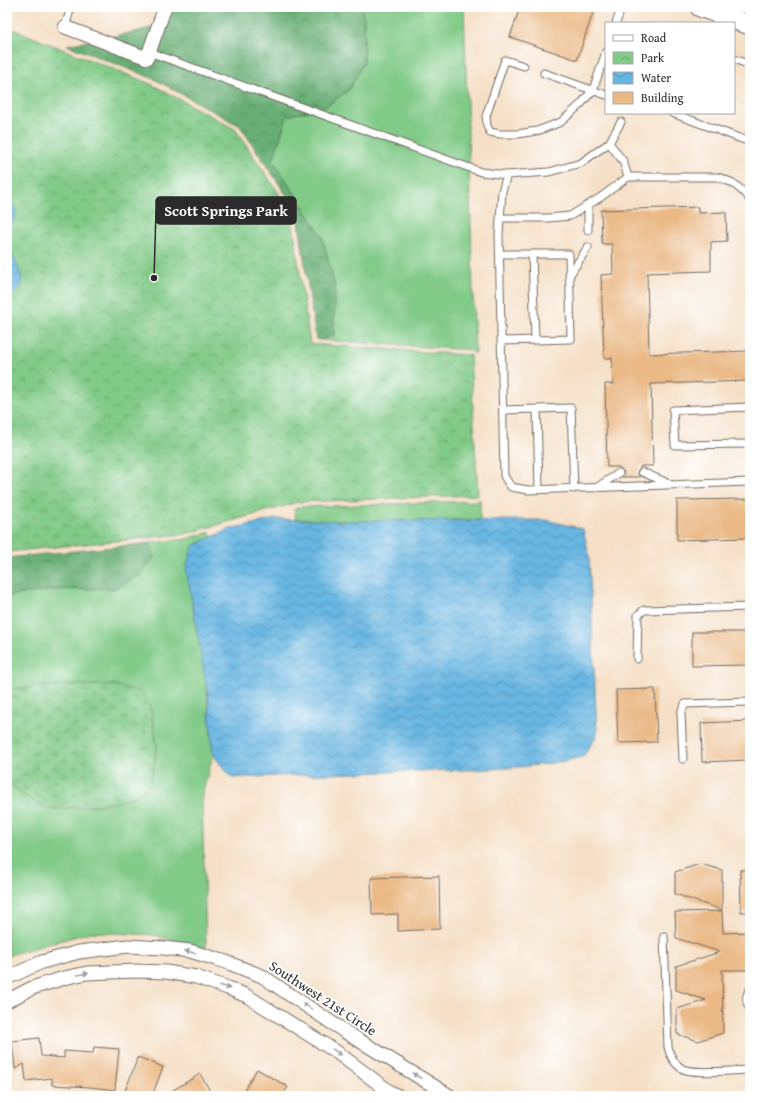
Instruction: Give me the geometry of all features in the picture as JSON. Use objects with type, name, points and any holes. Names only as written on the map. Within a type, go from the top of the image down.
[{"type":"main road","points":[[700,7],[750,25]]},
{"type":"street","points":[[65,27],[147,58],[165,7]]},
{"type":"street","name":"Southwest 21st Circle","points":[[7,978],[49,960],[79,952],[128,946],[163,948],[190,952],[226,962],[262,976],[344,1031],[450,1096]]},
{"type":"street","points":[[49,960],[55,981]]},
{"type":"street","points":[[7,1001],[32,988],[87,973],[135,971],[166,972],[196,977],[247,996],[335,1051],[390,1092],[398,1096]]},
{"type":"lane","points":[[65,27],[71,7]]},
{"type":"lane","points":[[616,22],[621,9]]},
{"type":"lane","points":[[149,52],[481,172],[507,175],[549,172],[581,163],[609,143],[621,122]]},
{"type":"lane","points":[[524,66],[505,60],[486,116],[487,126],[490,132],[500,134],[517,134],[537,131],[561,122],[581,104],[593,90],[605,55]]},
{"type":"lane","points":[[735,59],[750,65]]},
{"type":"lane","points":[[544,73],[605,95]]},
{"type":"lane","points":[[675,114],[750,142]]},
{"type":"lane","points":[[609,143],[623,161],[628,177]]},
{"type":"lane","points":[[507,175],[502,191],[500,218],[501,341],[504,476],[511,487],[539,490],[750,482]]},
{"type":"lane","points":[[500,218],[548,218],[570,216],[628,177],[718,177],[733,183],[748,195],[750,201]]},
{"type":"lane","points":[[588,205],[588,230]]},
{"type":"lane","points":[[569,276],[588,247]]},
{"type":"lane","points":[[500,254],[569,254],[571,339],[501,341]]},
{"type":"lane","points":[[532,254],[535,340]]},
{"type":"lane","points":[[750,407],[673,410],[674,445],[750,444]]},
{"type":"lane","points":[[503,410],[571,408],[574,489]]},
{"type":"lane","points":[[537,409],[539,490]]},
{"type":"lane","points":[[642,472],[672,485]]},
{"type":"lane","points":[[595,488],[619,473]]},
{"type":"lane","points":[[637,659],[638,615],[644,610],[750,606]]},
{"type":"lane","points":[[683,759],[681,713],[685,704],[750,701]]},
{"type":"lane","points":[[664,936],[668,1048],[670,1056],[682,1069],[691,1072],[750,1070]]},
{"type":"lane","points":[[750,990],[747,996],[750,1009]]},
{"type":"green space","points":[[156,7],[361,7],[364,18],[364,62],[349,90],[325,107],[287,116],[273,160],[322,236],[335,287],[334,335],[320,340],[316,339],[297,211],[240,126],[154,79],[67,45],[130,33],[170,23]]},
{"type":"green space","points":[[361,7],[464,7],[475,354],[470,350],[320,340],[334,334],[335,287],[322,236],[273,160],[287,116],[325,107],[349,90],[364,62],[364,18]]},
{"type":"green space","points":[[7,27],[151,84],[235,129],[291,211],[310,344],[470,355],[478,495],[299,502],[185,534],[7,552]]},
{"type":"green space","points":[[480,499],[480,520],[296,520],[294,509],[300,507],[478,501]]},
{"type":"green space","points":[[210,532],[212,537],[193,546],[213,755],[202,795],[206,948],[154,935],[91,932],[7,957],[7,781],[23,795],[48,809],[84,807],[118,802],[149,786],[157,746],[150,706],[115,685],[69,685],[7,689],[7,596],[53,590],[116,588],[154,557],[151,543],[186,539]]},
{"type":"green space","points":[[151,543],[154,557],[141,575],[116,588],[53,590],[7,596],[7,558]]},
{"type":"green space","points":[[69,685],[115,685],[141,692],[150,706],[157,746],[149,786],[136,796],[118,802],[84,807],[48,809],[23,795],[7,781],[7,689]]},
{"type":"water","points":[[7,201],[16,207],[15,216],[8,233],[8,240],[22,281],[21,288],[14,293],[7,294]]},
{"type":"water","points":[[276,519],[341,521],[546,520],[583,529],[589,555],[597,735],[583,757],[541,765],[478,770],[346,773],[232,778],[213,755],[208,695],[186,568],[193,546],[229,529]]},
{"type":"building","points":[[520,7],[595,7],[577,60],[510,37]]},
{"type":"building","points":[[698,207],[698,213],[726,212],[727,241],[711,242],[711,271],[647,273],[649,354],[748,351],[749,381],[651,384],[653,466],[641,466],[637,472],[640,477],[622,477],[624,472],[619,467],[607,467],[605,384],[613,384],[612,358],[604,358],[601,275],[613,274],[612,244],[602,244],[601,210]]},
{"type":"building","points":[[750,499],[750,538],[677,540],[677,500]]},
{"type":"building","points":[[692,632],[748,632],[748,665],[692,666]]},
{"type":"building","points":[[655,689],[657,742],[618,743],[616,690]]},
{"type":"building","points":[[750,721],[750,760],[702,762],[701,723]]},
{"type":"building","points":[[700,864],[722,870],[722,910],[675,894],[675,872]]},
{"type":"building","points":[[740,870],[750,870],[750,912],[741,912]]},
{"type":"building","points":[[439,876],[440,929],[398,931],[398,914],[372,915],[371,878]]},
{"type":"building","points":[[722,911],[723,933],[750,932],[750,964],[748,970],[722,970],[723,1033],[698,1041],[677,1034],[677,1009],[706,1000],[676,990],[676,966],[720,952],[676,938],[675,912]]},
{"type":"building","points":[[39,1038],[41,1056],[64,1058],[64,1051],[93,1053],[94,1047],[119,1049],[115,1090],[52,1085],[52,1078],[26,1081],[24,1064],[15,1069],[12,1041]]},
{"type":"building","points":[[138,1057],[163,1067],[152,1096],[130,1096],[132,1092],[125,1091]]},
{"type":"building","points":[[257,1069],[288,1087],[282,1096],[241,1096]]},
{"type":"building","points":[[200,1074],[213,1096],[163,1096]]},
{"type":"place","name":"Scott Springs Park","points":[[154,278]]}]
